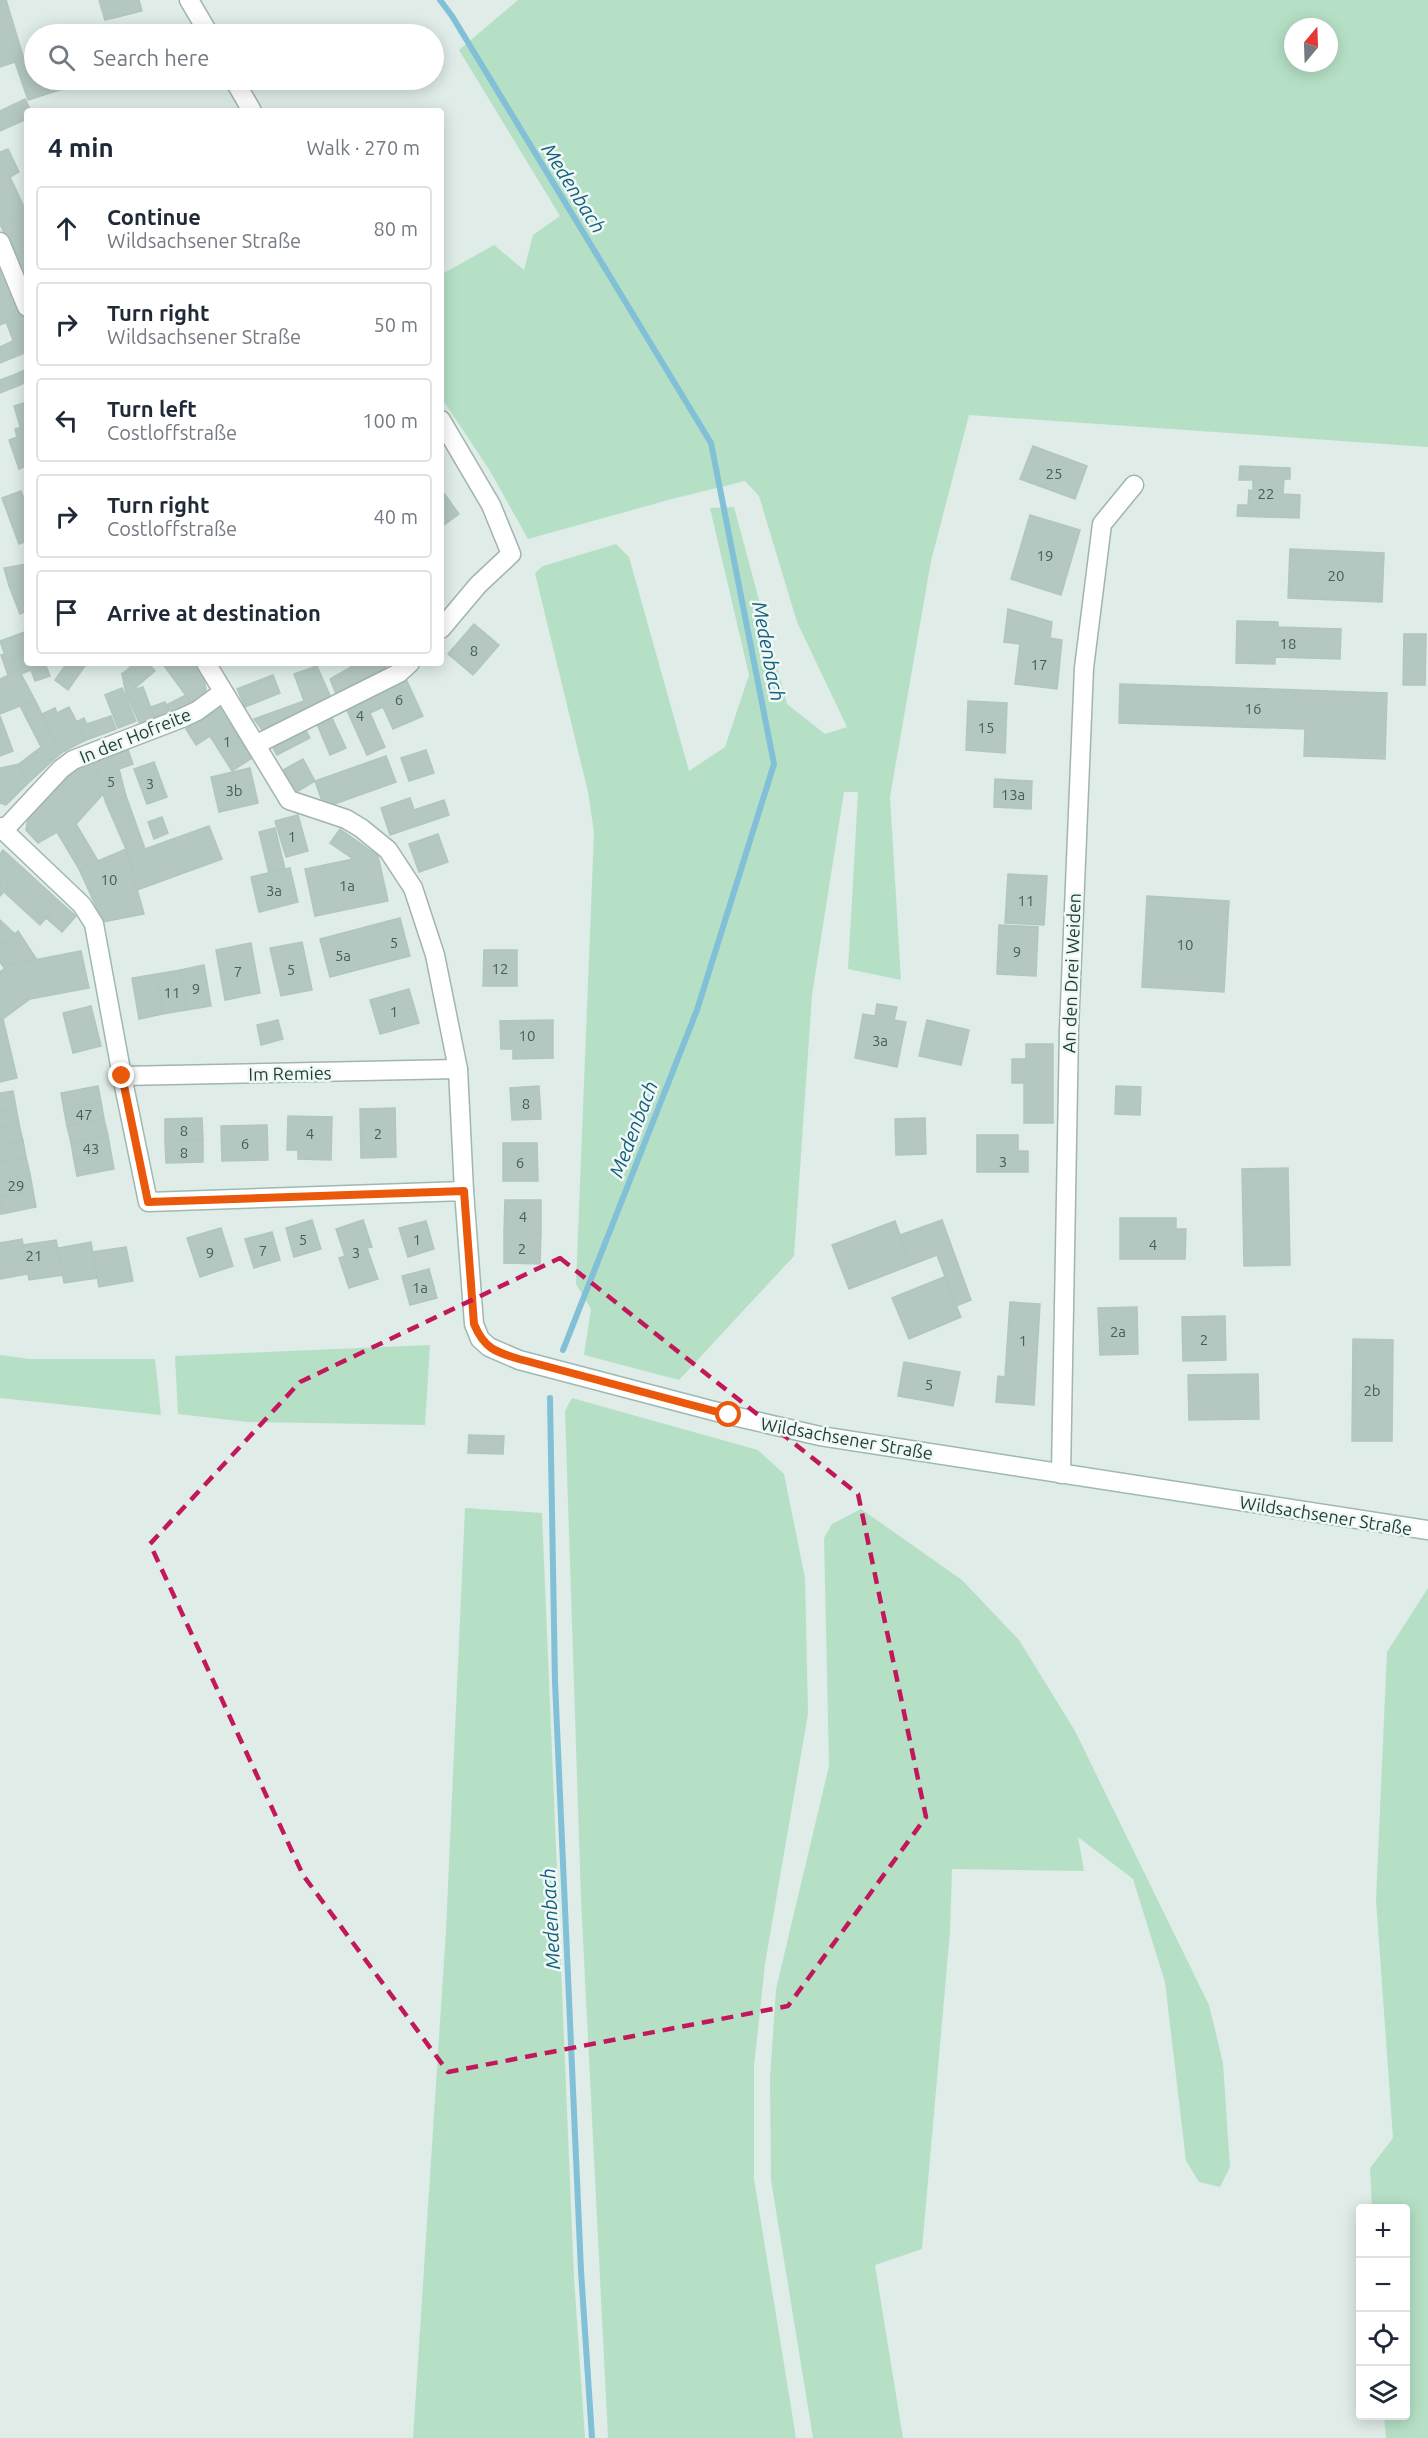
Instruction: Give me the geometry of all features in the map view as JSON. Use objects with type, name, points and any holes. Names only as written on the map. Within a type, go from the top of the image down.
[{"type":"street","points":[[189,0],[203,24]]},
{"type":"street","points":[[240,90],[250,108]]},
{"type":"street","points":[[0,242],[24,300]]},
{"type":"street","points":[[444,425],[491,505],[511,554],[478,585],[444,625]]},
{"type":"street","name":"An den Drei Weiden","points":[[1061,1474],[1069,1029],[1083,668],[1102,525],[1134,485]]},
{"type":"street","name":"Wildsachsener Straße","points":[[208,666],[289,800],[346,819],[361,828],[388,850],[413,888],[435,955],[458,1069],[474,1324],[480,1339],[498,1353],[626,1389],[820,1436],[1428,1530]]},
{"type":"street","points":[[257,744],[399,673],[407,666]]},
{"type":"street","name":"In der Hofreite","points":[[1,831],[73,759],[182,718],[197,711],[222,692]]},
{"type":"street","points":[[1,831],[82,905],[94,924],[148,1202],[464,1191]]},
{"type":"street","name":"Im Remies","points":[[122,1076],[458,1069]]},
{"type":"highlighted area","points":[[560,1258],[858,1494],[926,1817],[788,2006],[448,2072],[303,1875],[150,1544],[300,1382]]},
{"type":"green space","points":[[518,0],[1428,0],[1428,447],[969,415],[931,561],[890,797],[901,980],[848,969],[858,792],[844,792],[812,995],[794,1256],[679,1380],[584,1355],[591,1309],[576,1284],[594,832],[588,792],[535,573],[543,566],[616,544],[629,557],[689,771],[725,747],[749,675],[710,508],[734,507],[787,704],[825,734],[847,727],[797,622],[759,496],[745,481],[528,539],[490,471],[444,402],[444,273],[494,245],[524,270],[533,235],[560,216],[459,50]]},
{"type":"green space","points":[[430,1345],[425,1425],[248,1422],[178,1414],[175,1356]]},
{"type":"green space","points":[[0,1355],[30,1359],[155,1359],[161,1415],[0,1398]]},
{"type":"green space","points":[[572,1398],[758,1450],[784,1474],[805,1578],[808,1714],[765,1964],[754,2066],[754,2179],[796,2438],[608,2438],[581,1899],[565,1411]]},
{"type":"green space","points":[[465,1508],[542,1513],[574,2278],[585,2438],[413,2438],[446,1930]]},
{"type":"green space","points":[[861,1509],[962,1580],[1019,1640],[1075,1731],[1209,2005],[1223,2063],[1230,2167],[1220,2187],[1199,2182],[1186,2161],[1165,1982],[1133,1879],[1078,1837],[1084,1871],[952,1869],[950,1932],[922,2249],[875,2265],[903,2438],[813,2438],[771,2180],[770,2078],[776,1989],[829,1766],[824,1538],[832,1524]]},
{"type":"green space","points":[[1428,1588],[1428,2438],[1386,2438],[1384,2420],[1410,2420],[1410,2204],[1372,2204],[1370,2168],[1393,2138],[1376,1900],[1387,1652]]},
{"type":"building","points":[[0,0],[6,0],[24,59],[0,67]]},
{"type":"building","points":[[99,0],[139,0],[142,11],[105,20]]},
{"type":"building","points":[[24,59],[24,88],[15,62]]},
{"type":"building","points":[[25,90],[59,90],[28,100]]},
{"type":"building","points":[[25,99],[30,108],[24,108],[24,120],[0,131],[0,111]]},
{"type":"building","points":[[8,149],[19,172],[10,177],[24,207],[24,214],[0,224],[0,152]]},
{"type":"building","points":[[24,213],[23,274],[0,224]]},
{"type":"building","points":[[0,265],[15,293],[0,299]]},
{"type":"building","points":[[15,294],[24,315],[0,325],[0,300]]},
{"type":"building","points":[[24,315],[24,335],[13,340],[6,322]]},
{"type":"building","points":[[24,335],[24,353],[0,363],[0,347]]},
{"type":"building","points":[[24,370],[24,383],[20,385],[16,374]]},
{"type":"building","points":[[16,374],[20,385],[0,393],[0,380]]},
{"type":"building","points":[[24,403],[24,425],[20,426],[14,406]]},
{"type":"building","points":[[24,426],[24,467],[19,469],[9,440],[17,437],[15,429]]},
{"type":"building","points":[[1033,446],[1087,466],[1075,499],[1020,479]]},
{"type":"building","points":[[1240,466],[1290,468],[1290,479],[1284,479],[1283,494],[1300,495],[1299,518],[1237,516],[1238,505],[1248,505],[1249,490],[1253,491],[1253,480],[1239,480]]},
{"type":"building","points":[[21,491],[24,498],[24,542],[19,544],[2,498]]},
{"type":"building","points":[[444,493],[459,514],[444,525]]},
{"type":"building","points":[[1030,515],[1080,530],[1061,595],[1011,579]]},
{"type":"building","points":[[1290,549],[1384,553],[1382,602],[1288,598]]},
{"type":"building","points":[[24,565],[24,584],[9,586],[4,568]]},
{"type":"building","points":[[24,584],[24,612],[20,614],[9,586]]},
{"type":"building","points":[[1008,609],[1052,622],[1050,638],[1062,640],[1057,689],[1015,684],[1020,644],[1004,642]]},
{"type":"building","points":[[1237,621],[1278,622],[1278,627],[1341,629],[1340,659],[1275,657],[1275,664],[1236,663]]},
{"type":"building","points":[[474,624],[499,645],[473,675],[448,654]]},
{"type":"building","points":[[24,632],[24,654],[7,661],[0,641]]},
{"type":"building","points":[[1404,634],[1426,634],[1425,685],[1403,685]]},
{"type":"building","points":[[5,654],[7,661],[24,654],[24,666],[46,666],[50,676],[35,681],[31,670],[21,674],[19,670],[8,675],[1,655]]},
{"type":"building","points":[[65,666],[85,666],[68,690],[55,680]]},
{"type":"building","points":[[131,666],[151,666],[155,671],[135,688],[122,674]]},
{"type":"building","points":[[164,666],[197,666],[204,676],[206,691],[193,705]]},
{"type":"building","points":[[317,666],[332,700],[263,731],[254,719],[304,701],[294,674]]},
{"type":"building","points":[[386,666],[376,675],[336,694],[330,679],[351,667]]},
{"type":"building","points":[[19,670],[35,700],[0,714],[0,679]]},
{"type":"building","points":[[122,674],[136,689],[143,687],[155,719],[140,724],[126,694]]},
{"type":"building","points":[[273,675],[280,693],[245,707],[237,689]]},
{"type":"building","points":[[406,679],[423,716],[393,729],[383,707],[370,713],[385,747],[367,755],[345,706]]},
{"type":"building","points":[[1120,684],[1387,693],[1385,759],[1304,756],[1305,729],[1119,723]]},
{"type":"building","points":[[122,688],[136,721],[118,728],[105,695]]},
{"type":"building","points":[[186,695],[193,705],[170,715],[166,705]]},
{"type":"building","points":[[35,700],[61,753],[28,783],[19,764],[41,747],[20,706]]},
{"type":"building","points":[[968,701],[1007,703],[1005,753],[966,750]]},
{"type":"building","points":[[165,702],[170,715],[155,719],[151,707]]},
{"type":"building","points":[[69,707],[86,740],[61,753],[42,714],[55,708],[57,713]]},
{"type":"building","points":[[220,708],[252,758],[232,771],[210,736],[196,745],[186,729]]},
{"type":"building","points":[[0,716],[13,751],[0,756]]},
{"type":"building","points":[[111,716],[116,729],[86,740],[76,722],[84,718],[87,724]]},
{"type":"building","points":[[332,718],[346,748],[330,755],[317,724]]},
{"type":"building","points":[[304,727],[310,738],[277,755],[271,744]]},
{"type":"building","points":[[127,747],[133,764],[119,769],[126,796],[106,803],[93,762]]},
{"type":"building","points":[[426,750],[434,773],[409,781],[401,758]]},
{"type":"building","points":[[386,756],[396,782],[332,805],[322,801],[315,781]]},
{"type":"building","points":[[303,759],[315,781],[295,793],[283,770]]},
{"type":"building","points":[[93,762],[103,794],[76,824],[98,861],[79,869],[57,832],[38,843],[26,830],[29,811],[69,773]]},
{"type":"building","points":[[154,762],[167,797],[147,804],[134,769]]},
{"type":"building","points":[[19,764],[28,783],[6,805],[0,803],[0,768]]},
{"type":"building","points":[[250,768],[258,803],[219,812],[211,777]]},
{"type":"building","points":[[995,779],[1032,781],[1031,809],[994,807]]},
{"type":"building","points":[[126,796],[145,849],[209,826],[222,859],[137,890],[126,849],[106,803]]},
{"type":"building","points":[[410,798],[414,810],[444,800],[449,815],[390,835],[381,808]]},
{"type":"building","points":[[298,815],[308,851],[286,857],[275,821]]},
{"type":"building","points":[[162,817],[168,833],[154,839],[148,822]]},
{"type":"building","points":[[275,828],[285,869],[269,873],[259,832]]},
{"type":"building","points":[[340,829],[378,856],[388,901],[315,916],[305,869],[353,859],[330,843]]},
{"type":"building","points":[[438,834],[448,862],[419,872],[409,844]]},
{"type":"building","points":[[126,849],[144,914],[103,922],[79,869]]},
{"type":"building","points":[[3,850],[24,869],[0,896],[0,854]]},
{"type":"building","points":[[290,868],[298,902],[259,912],[251,877]]},
{"type":"building","points":[[24,869],[60,902],[40,925],[4,892]]},
{"type":"building","points":[[1008,874],[1047,876],[1044,925],[1005,923]]},
{"type":"building","points":[[1147,896],[1229,901],[1224,992],[1142,987]]},
{"type":"building","points":[[60,902],[76,916],[62,932],[46,918]]},
{"type":"building","points":[[400,918],[410,956],[330,977],[320,939]]},
{"type":"building","points":[[0,920],[15,934],[5,944],[0,940]]},
{"type":"building","points":[[999,925],[1038,927],[1036,976],[997,974]]},
{"type":"building","points":[[18,931],[37,960],[9,965],[5,969],[0,962],[0,940],[5,944]]},
{"type":"building","points":[[302,942],[312,990],[281,996],[270,948]]},
{"type":"building","points":[[251,943],[260,993],[225,1000],[216,950]]},
{"type":"building","points":[[484,950],[517,950],[517,986],[483,986]]},
{"type":"building","points":[[81,951],[89,988],[30,999],[0,1021],[0,972],[9,965]]},
{"type":"building","points":[[204,965],[211,1006],[187,1010],[180,970]]},
{"type":"building","points":[[180,970],[187,1010],[163,1014],[156,974]]},
{"type":"building","points":[[156,974],[163,1014],[139,1019],[132,978]]},
{"type":"building","points":[[409,989],[419,1023],[380,1034],[370,1000]]},
{"type":"building","points":[[877,1004],[897,1007],[894,1020],[906,1022],[897,1067],[855,1058],[863,1014],[875,1016]]},
{"type":"building","points":[[91,1006],[101,1046],[73,1053],[63,1013]]},
{"type":"building","points":[[3,1019],[17,1078],[0,1082],[0,1021]]},
{"type":"building","points":[[278,1020],[283,1039],[261,1045],[257,1025]]},
{"type":"building","points":[[553,1020],[553,1058],[513,1059],[513,1049],[501,1049],[500,1021]]},
{"type":"building","points":[[927,1020],[969,1030],[961,1065],[919,1056]]},
{"type":"building","points":[[1026,1044],[1053,1044],[1053,1123],[1024,1123],[1024,1083],[1012,1083],[1012,1059],[1026,1059]]},
{"type":"building","points":[[98,1086],[101,1102],[64,1110],[61,1093]]},
{"type":"building","points":[[539,1086],[541,1119],[512,1120],[510,1088]]},
{"type":"building","points":[[1116,1086],[1141,1087],[1140,1115],[1115,1114]]},
{"type":"building","points":[[13,1091],[16,1108],[0,1111],[0,1093]]},
{"type":"building","points":[[101,1102],[104,1119],[67,1126],[64,1110]]},
{"type":"building","points":[[16,1108],[19,1124],[0,1128],[0,1111]]},
{"type":"building","points":[[395,1108],[396,1157],[361,1158],[360,1109]]},
{"type":"building","points":[[288,1116],[332,1117],[331,1160],[298,1159],[298,1150],[287,1150]]},
{"type":"building","points":[[202,1118],[203,1140],[165,1141],[165,1119]]},
{"type":"building","points":[[925,1118],[926,1154],[896,1155],[895,1119]]},
{"type":"building","points":[[104,1119],[108,1136],[71,1143],[67,1126]]},
{"type":"building","points":[[19,1124],[23,1141],[0,1145],[0,1128]]},
{"type":"building","points":[[267,1125],[268,1160],[222,1161],[221,1126]]},
{"type":"building","points":[[977,1135],[1018,1135],[1018,1151],[1028,1151],[1028,1172],[977,1172]]},
{"type":"building","points":[[108,1136],[111,1153],[74,1160],[71,1143]]},
{"type":"building","points":[[203,1140],[203,1162],[166,1163],[165,1141]]},
{"type":"building","points":[[23,1141],[26,1157],[0,1163],[0,1145]]},
{"type":"building","points":[[503,1143],[537,1143],[538,1181],[503,1181]]},
{"type":"building","points":[[111,1153],[114,1169],[77,1176],[74,1160]]},
{"type":"building","points":[[26,1157],[30,1174],[0,1180],[0,1163]]},
{"type":"building","points":[[1288,1168],[1290,1265],[1244,1266],[1242,1169]]},
{"type":"building","points":[[30,1174],[33,1191],[0,1197],[0,1180]]},
{"type":"building","points":[[33,1191],[36,1207],[1,1214],[0,1197]]},
{"type":"building","points":[[505,1200],[541,1200],[541,1232],[504,1232]]},
{"type":"building","points":[[1120,1218],[1176,1218],[1176,1229],[1186,1229],[1185,1259],[1120,1259]]},
{"type":"building","points":[[312,1220],[321,1249],[294,1257],[286,1228]]},
{"type":"building","points":[[363,1220],[372,1247],[367,1248],[378,1279],[349,1288],[339,1258],[345,1256],[336,1229]]},
{"type":"building","points":[[942,1220],[971,1300],[956,1306],[937,1255],[911,1265],[900,1235]]},
{"type":"building","points":[[426,1221],[434,1249],[408,1257],[399,1228]]},
{"type":"building","points":[[895,1221],[911,1265],[849,1289],[832,1245]]},
{"type":"building","points":[[221,1228],[233,1266],[200,1277],[187,1238]]},
{"type":"building","points":[[272,1232],[280,1260],[254,1268],[245,1239]]},
{"type":"building","points":[[504,1232],[541,1232],[540,1264],[504,1263]]},
{"type":"building","points":[[22,1239],[28,1274],[0,1279],[0,1243]]},
{"type":"building","points":[[56,1240],[63,1275],[29,1280],[23,1245]]},
{"type":"building","points":[[91,1242],[97,1278],[64,1283],[58,1248]]},
{"type":"building","points":[[126,1247],[133,1281],[99,1287],[93,1252]]},
{"type":"building","points":[[429,1269],[437,1298],[410,1305],[402,1276]]},
{"type":"building","points":[[944,1277],[961,1317],[909,1339],[892,1298]]},
{"type":"building","points":[[1010,1302],[1040,1304],[1034,1405],[996,1402],[998,1376],[1005,1377]]},
{"type":"building","points":[[1137,1307],[1138,1354],[1100,1355],[1098,1308]]},
{"type":"building","points":[[1225,1316],[1226,1360],[1183,1361],[1182,1317]]},
{"type":"building","points":[[1353,1339],[1393,1340],[1392,1441],[1352,1441]]},
{"type":"building","points":[[904,1362],[960,1372],[953,1406],[898,1396]]},
{"type":"building","points":[[1258,1374],[1259,1419],[1189,1420],[1188,1375]]},
{"type":"building","points":[[469,1435],[504,1436],[503,1454],[468,1453]]},
{"type":"waterway","name":"Medenbach","points":[[440,0],[452,16],[711,443],[774,764],[697,1010],[563,1350]]},
{"type":"waterway","name":"Medenbach","points":[[550,1398],[555,1682],[581,2271],[592,2438]]},
{"type":"route","points":[[122,1076],[148,1202],[464,1191],[471,1308],[480,1339],[489,1347],[498,1353],[519,1359],[729,1415]]}]
